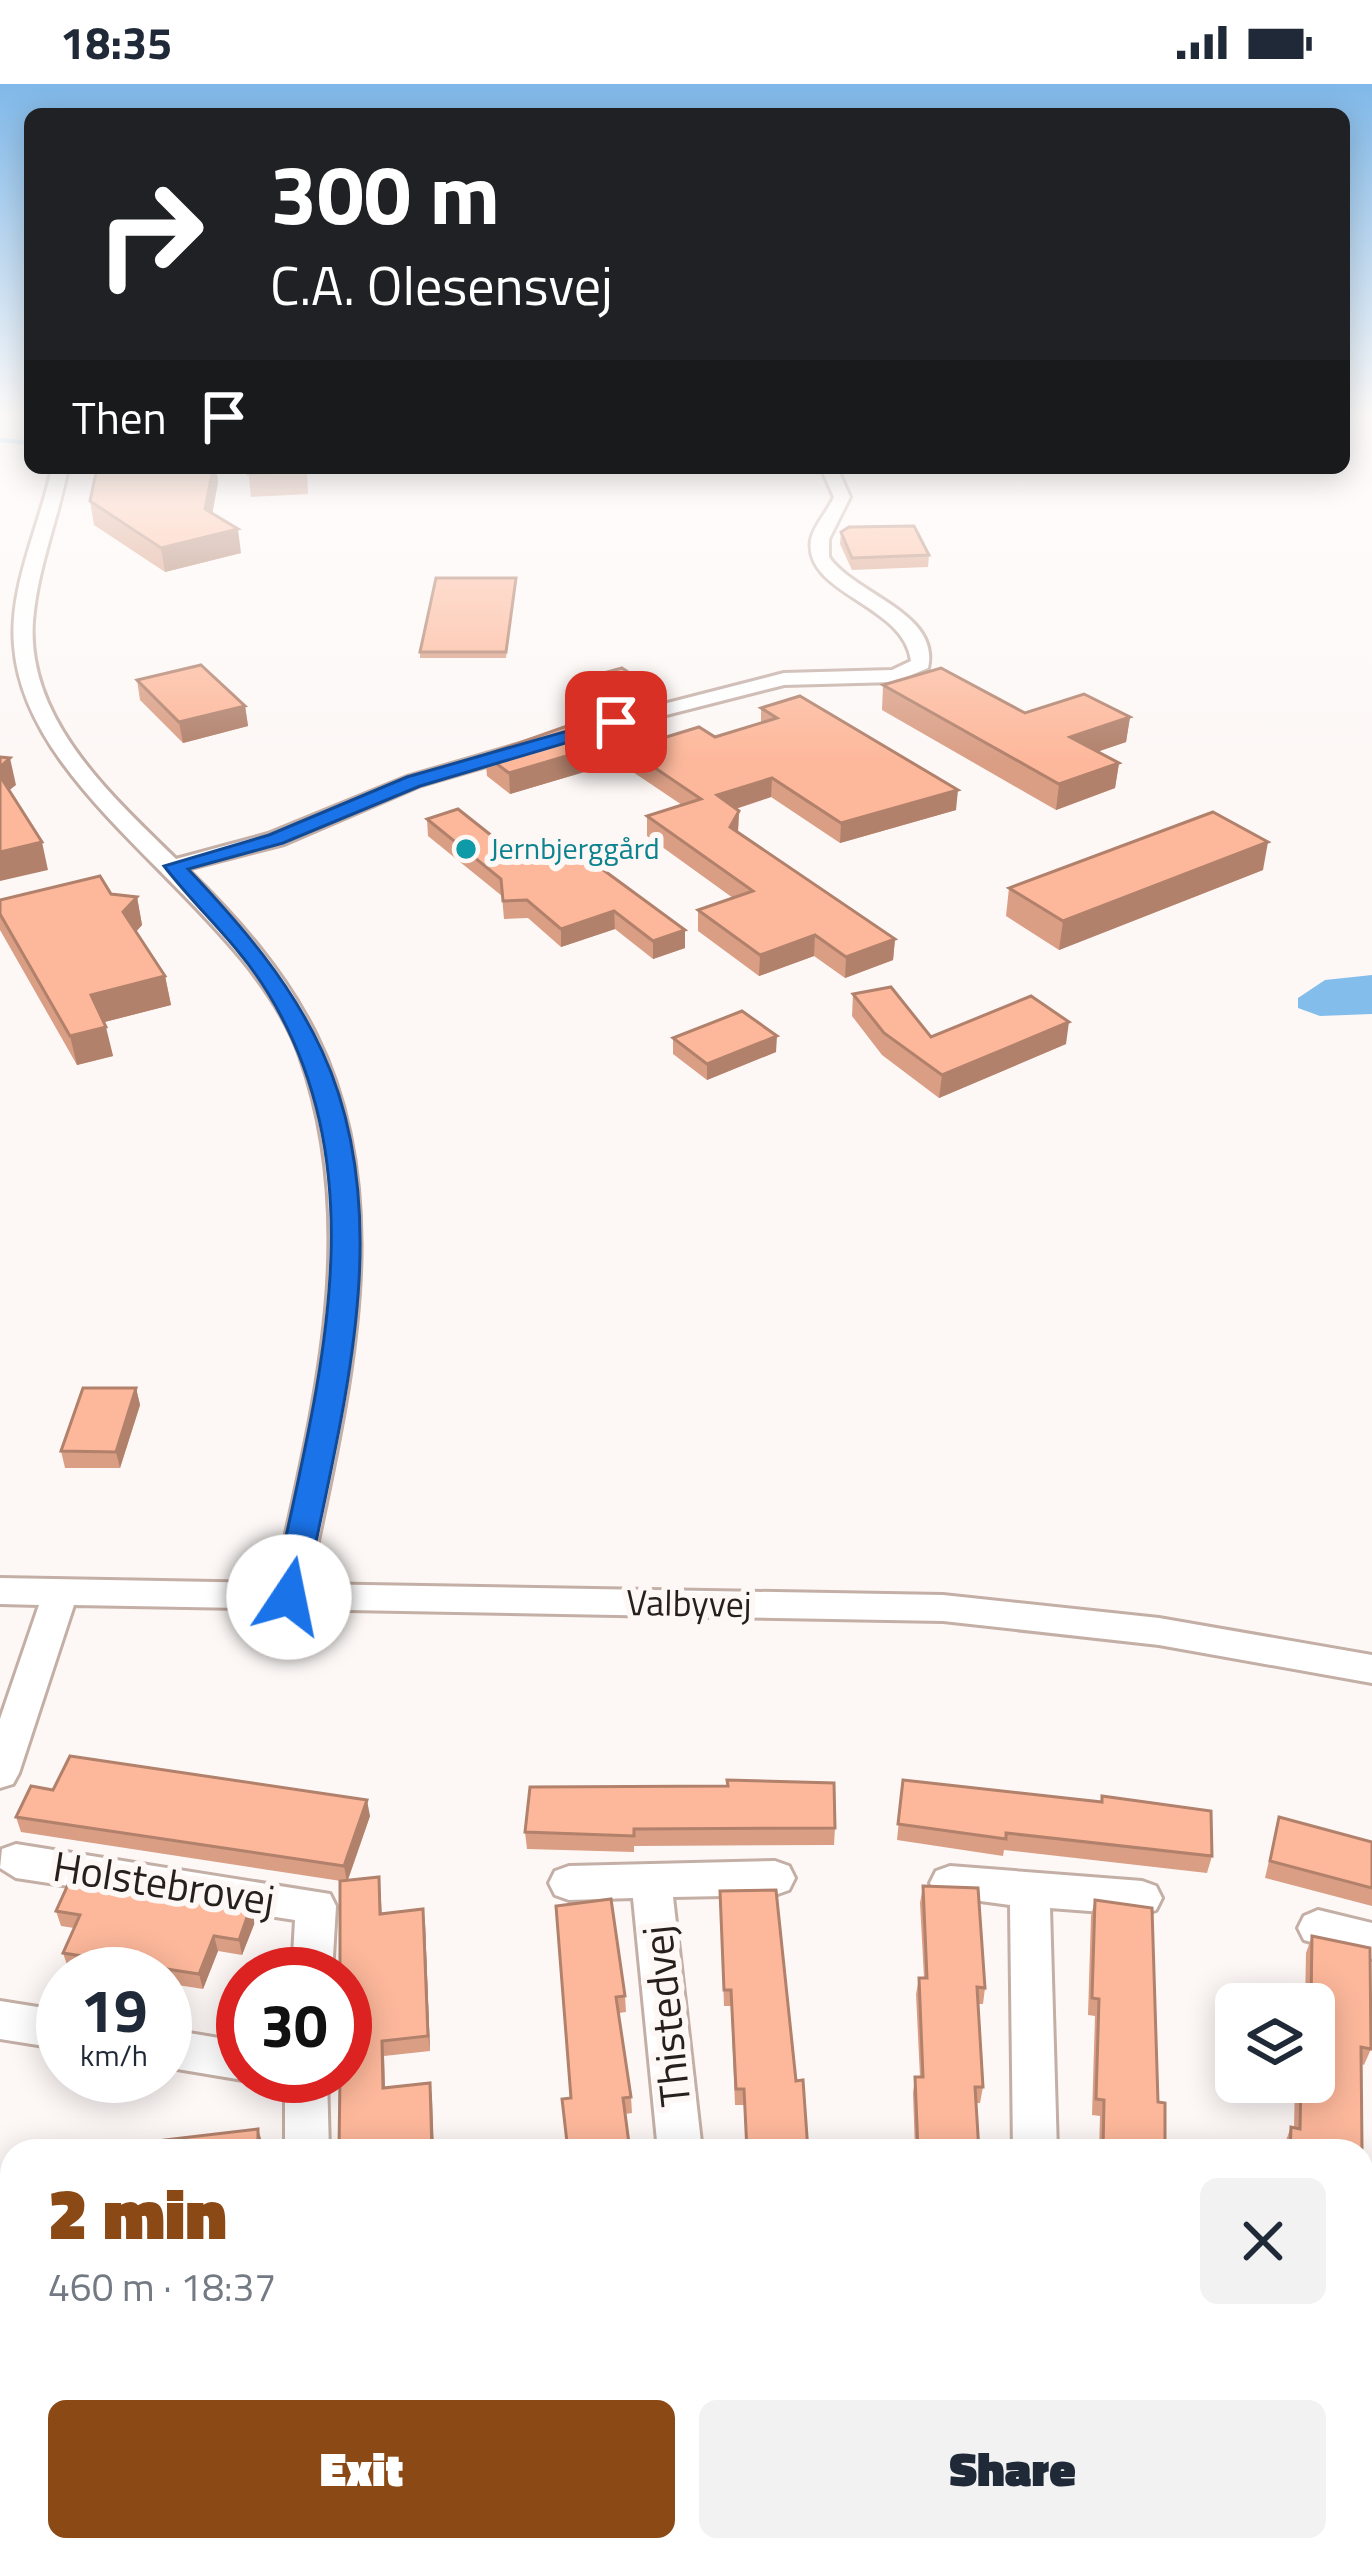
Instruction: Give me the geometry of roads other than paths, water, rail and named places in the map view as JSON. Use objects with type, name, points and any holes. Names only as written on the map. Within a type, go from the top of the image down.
[{"type":"street","points":[[44,529],[12,665],[57,737],[241,938],[279,992],[312,1053],[334,1126],[346,1219],[345,1315],[289,1597]]},
{"type":"street","points":[[826,529],[819,542],[822,555],[848,586],[914,630],[923,652],[921,664]]},
{"type":"street","points":[[174,866],[276,839],[413,782],[731,692],[784,679],[895,676],[921,664]]},
{"type":"street","points":[[921,664],[942,681]]},
{"type":"street","name":"Valbyvej","points":[[0,1591],[944,1608],[1097,1620],[1223,1638],[1372,1670]]},
{"type":"street","points":[[0,1773],[61,1592]]},
{"type":"street","name":"Holstebrovej","points":[[16,1861],[316,1906],[314,1947]]},
{"type":"street","name":"Thistedvej","points":[[569,1883],[775,1878]]},
{"type":"street","name":"Thistedvej","points":[[651,1881],[679,2139]]},
{"type":"street","points":[[950,1883],[1142,1898]]},
{"type":"street","points":[[1030,1889],[1035,2139]]},
{"type":"street","points":[[1318,1928],[1372,1941]]},
{"type":"street","points":[[0,2020],[36,2026]]},
{"type":"street","points":[[306,2103],[307,2139]]},
{"type":"water","points":[[1372,975],[1372,1014],[1320,1016],[1298,1008],[1298,998],[1325,980]]},
{"type":"place","name":"Jernbjerggård","points":[[466,849]]}]
